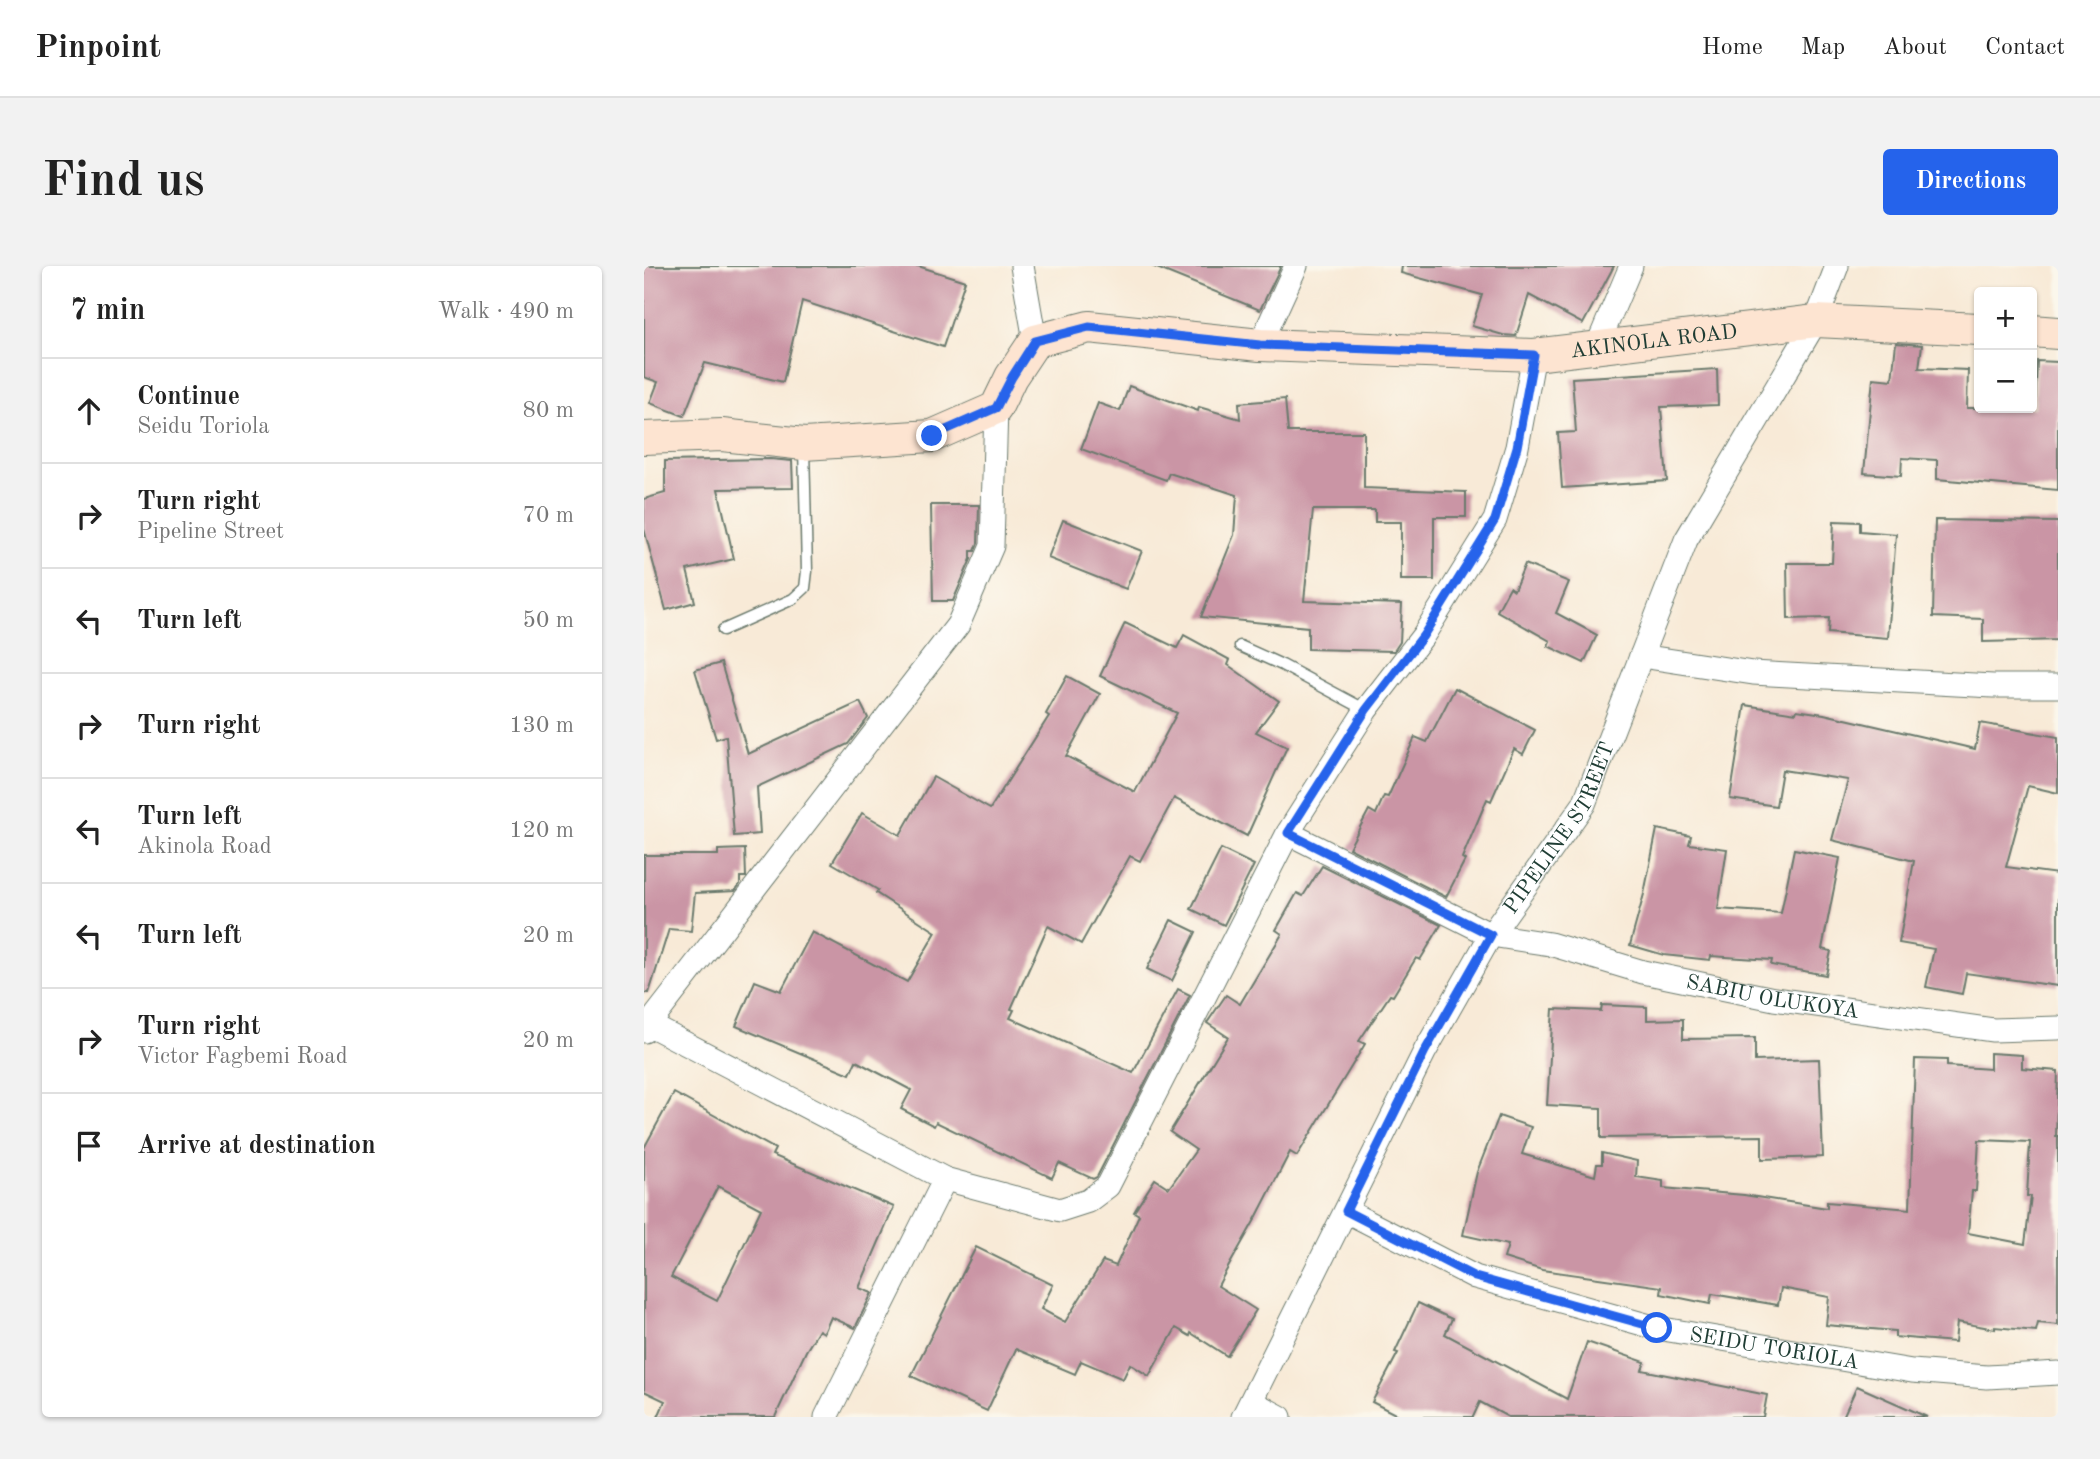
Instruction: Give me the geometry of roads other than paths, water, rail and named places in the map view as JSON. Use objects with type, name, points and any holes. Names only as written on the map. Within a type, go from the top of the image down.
[{"type":"street","points":[[1022,266],[1035,341],[996,408],[992,546],[958,625],[647,1028],[945,1179],[1060,1210],[1088,1201],[1108,1186],[1288,833],[1366,710],[1423,636],[1495,520],[1517,447],[1534,355]]},
{"type":"street","points":[[1260,345],[1296,266]]},
{"type":"street","points":[[1596,349],[1631,266]]},
{"type":"street","name":"PIPELINE STREET","points":[[1247,1409],[1425,1051],[1491,935],[1584,804],[1686,540],[1816,321],[1837,266]]},
{"type":"street","name":"AKINOLA ROAD","points":[[1035,341],[1089,327],[1260,345],[1534,355],[1816,321],[1974,329]]},
{"type":"street","points":[[2037,331],[2058,332]]},
{"type":"street","points":[[644,438],[722,435],[804,444],[932,436],[996,408]]},
{"type":"street","points":[[1641,656],[1753,673],[1993,686],[2058,686]]},
{"type":"street","name":"SABIU OLUKOYA","points":[[1288,833],[1491,935],[1550,944],[1643,972],[1774,999],[1993,1030],[2058,1028]]},
{"type":"street","points":[[826,1417],[945,1179]]},
{"type":"street","name":"SEIDU TORIOLA","points":[[1346,1211],[1475,1277],[1657,1328],[1912,1371],[1987,1377],[2058,1373]]},
{"type":"street","points":[[1247,1409],[1280,1417]]},
{"type":"lane","points":[[723,630],[793,599],[805,588],[807,571],[804,444]]},
{"type":"lane","points":[[1240,646],[1366,710]]}]
